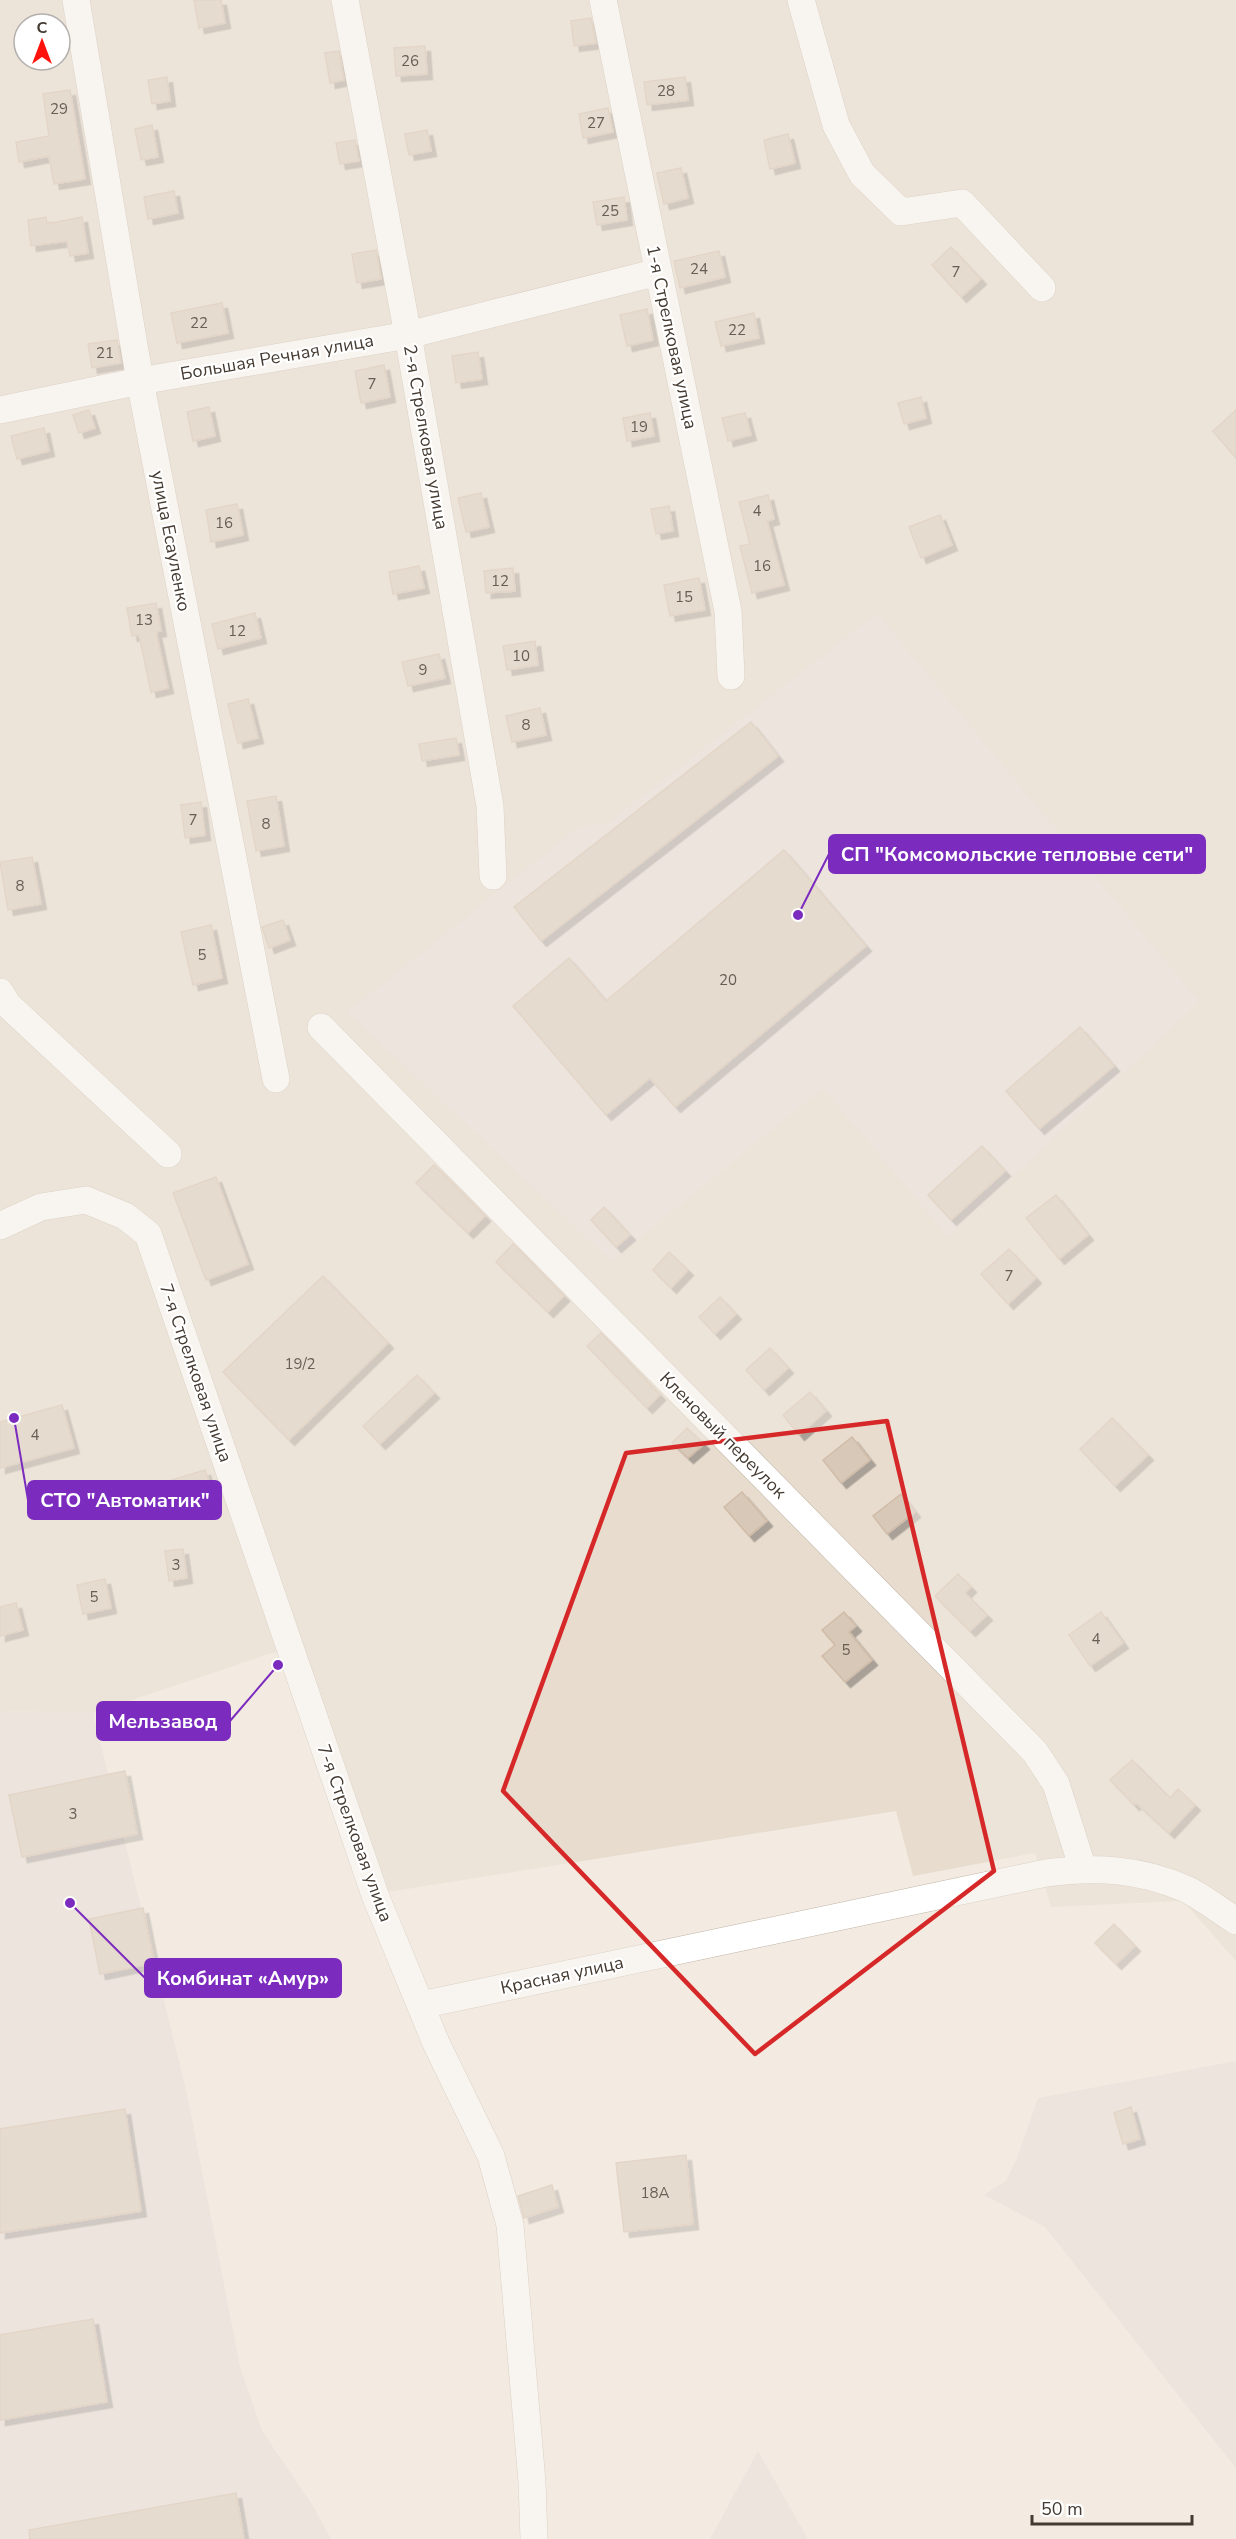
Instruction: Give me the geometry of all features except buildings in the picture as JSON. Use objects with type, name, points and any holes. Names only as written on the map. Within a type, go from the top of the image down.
[{"type":"street","name":"улица Есауленко","points":[[76,0],[140,381],[276,1079]]},
{"type":"street","name":"2-я Стрелковая улица","points":[[345,0],[408,335],[490,806],[493,876]]},
{"type":"street","name":"1-я Стрелковая улица","points":[[603,0],[728,611],[731,676]]},
{"type":"street","points":[[801,0],[836,125],[862,174],[901,212],[962,203],[1042,288]]},
{"type":"street","name":"Большая Речная улица","points":[[0,410],[140,381],[408,335],[658,272]]},
{"type":"street","points":[[0,992],[8,1005],[168,1154]]},
{"type":"street","name":"Кленовый переулок","points":[[321,1027],[1035,1752],[1056,1784],[1083,1869]]},
{"type":"street","name":"7-я Стрелковая улица","points":[[0,1226],[41,1207],[86,1200],[125,1216],[148,1234],[375,1895],[421,2005]]},
{"type":"street","name":"Красная улица","points":[[421,2005],[1046,1873],[1083,1869],[1117,1869],[1187,1889],[1236,1921]]},
{"type":"street","points":[[421,2005],[436,2043],[491,2156],[510,2225],[532,2482],[534,2539]]},
{"type":"highlighted area","points":[[887,1421],[994,1871],[755,2054],[503,1791],[626,1453]]},
{"type":"shaded area","points":[[0,0],[1236,0],[1236,1961],[1183,1901],[1051,1907],[1035,1853],[913,1876],[896,1811],[382,1893],[299,1644],[93,1713],[0,1711]],"holes":[[[607,823],[948,1236],[823,1088],[611,1261],[577,828]]]},
{"type":"shaded area","points":[[877,613],[1200,1002],[948,1237],[823,1088],[611,1261],[347,1012],[577,828],[607,823]]},
{"type":"shaded area","points":[[0,1711],[93,1713],[187,2094],[240,2367],[262,2431],[313,2506],[331,2539],[0,2539]]},
{"type":"shaded area","points":[[1236,2061],[1236,2468],[1045,2227],[984,2195],[1006,2181],[1017,2158],[1038,2098]]},
{"type":"shaded area","points":[[758,2451],[808,2539],[710,2539]]},
{"type":"place","name":"СП \"Комсомольские тепловые сети\"","points":[[798,915]]},
{"type":"place","name":"СТО \"Автоматик\"","points":[[14,1418]]},
{"type":"place","name":"Мельзавод","points":[[278,1665]]},
{"type":"place","name":"Комбинат «Амур»","points":[[70,1903]]}]
